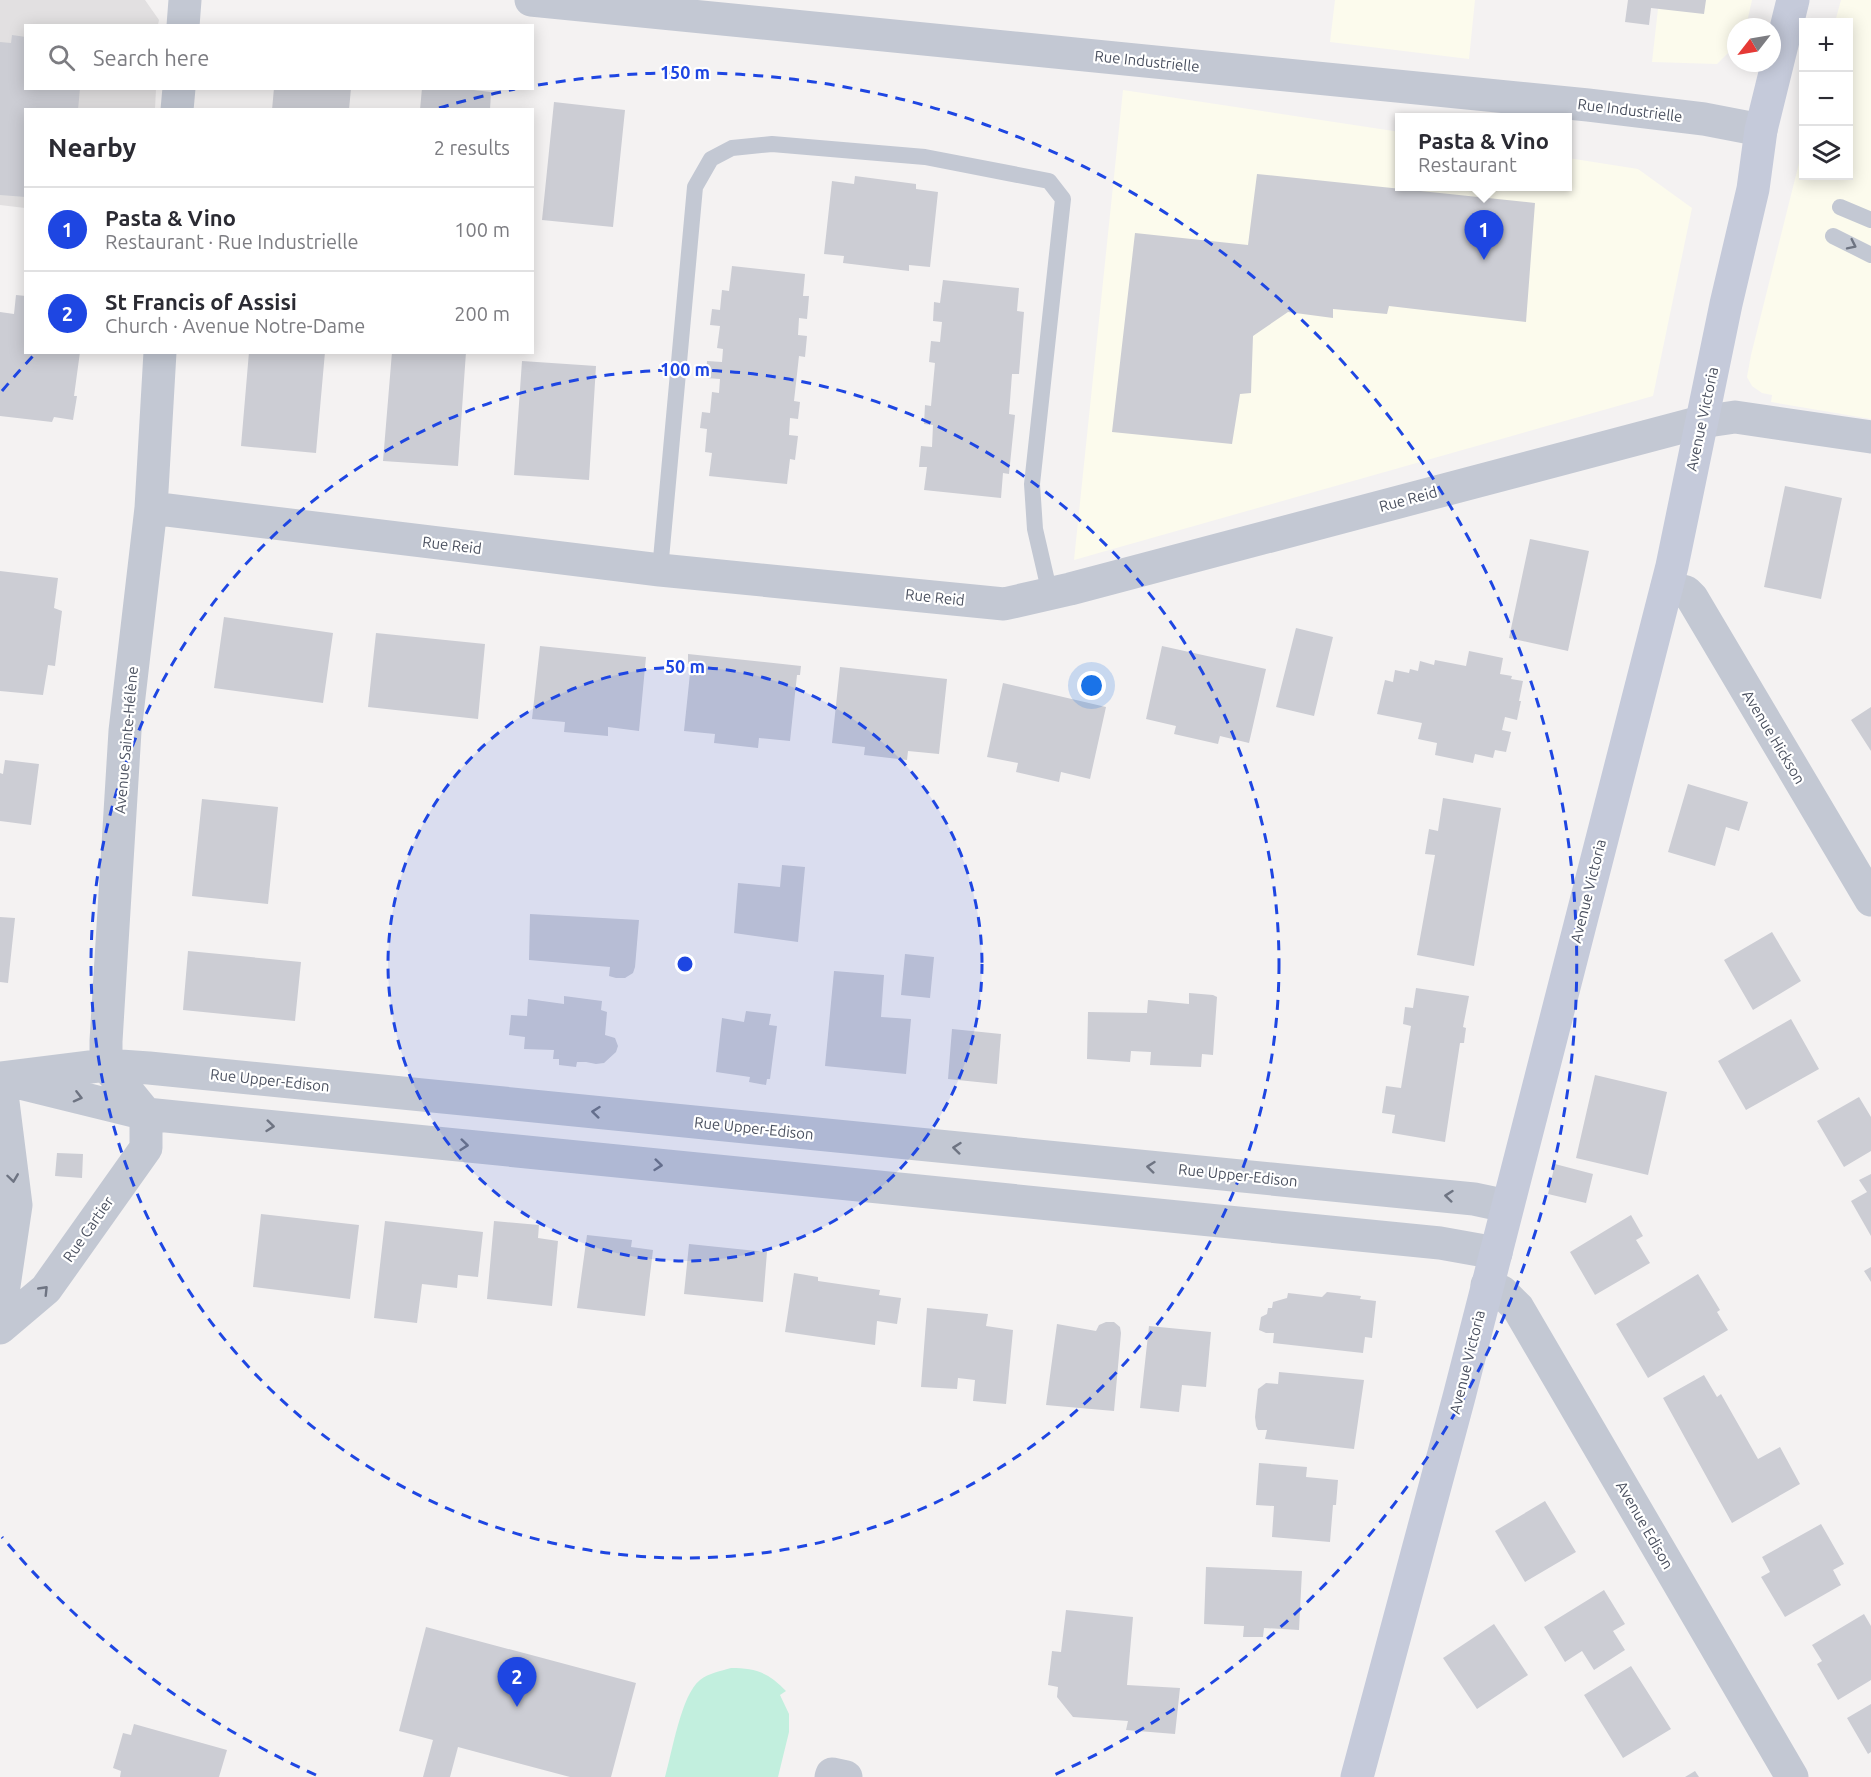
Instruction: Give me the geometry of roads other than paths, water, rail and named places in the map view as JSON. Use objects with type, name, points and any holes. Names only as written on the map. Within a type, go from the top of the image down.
[{"type":"street","points":[[183,24],[185,0]]},
{"type":"street","name":"Rue Industrielle","points":[[531,0],[1588,105],[1660,113],[1761,129]]},
{"type":"street","name":"Avenue Victoria","points":[[1358,1777],[1496,1253],[1667,586],[1753,189],[1761,129],[1793,0]]},
{"type":"street","points":[[177,108],[178,90]]},
{"type":"street","name":"Avenue Sainte-Hélène","points":[[106,1065],[106,1012],[125,731],[151,508],[160,354]]},
{"type":"street","name":"Rue Reid","points":[[151,508],[660,570],[1004,604],[1050,594],[1701,422],[1735,417],[1871,437]]},
{"type":"street","name":"Avenue Hickson","points":[[1667,586],[1686,592],[1692,598],[1871,900]]},
{"type":"street","points":[[106,1065],[146,1114]]},
{"type":"street","name":"Rue Upper-Edison","points":[[0,1078],[106,1065],[1462,1197],[1507,1206]]},
{"type":"street","points":[[0,1313],[16,1205],[0,1078],[146,1114],[1440,1243],[1496,1253]]},
{"type":"street","name":"Rue Cartier","points":[[0,1328],[46,1289],[146,1148],[146,1114]]},
{"type":"street","name":"Avenue Edison","points":[[1487,1285],[1502,1292],[1518,1308],[1792,1777]]},
{"type":"lane","points":[[660,570],[695,187],[711,159],[732,148],[772,144],[925,157],[1049,181],[1063,199],[1032,484],[1035,529],[1050,594]]},
{"type":"lane","points":[[1840,207],[1871,220]]},
{"type":"lane","points":[[1833,236],[1871,255]]},
{"type":"place","name":"Pasta & Vino","points":[[1484,260]]},
{"type":"place","name":"St Francis of Assisi","points":[[517,1707]]}]
